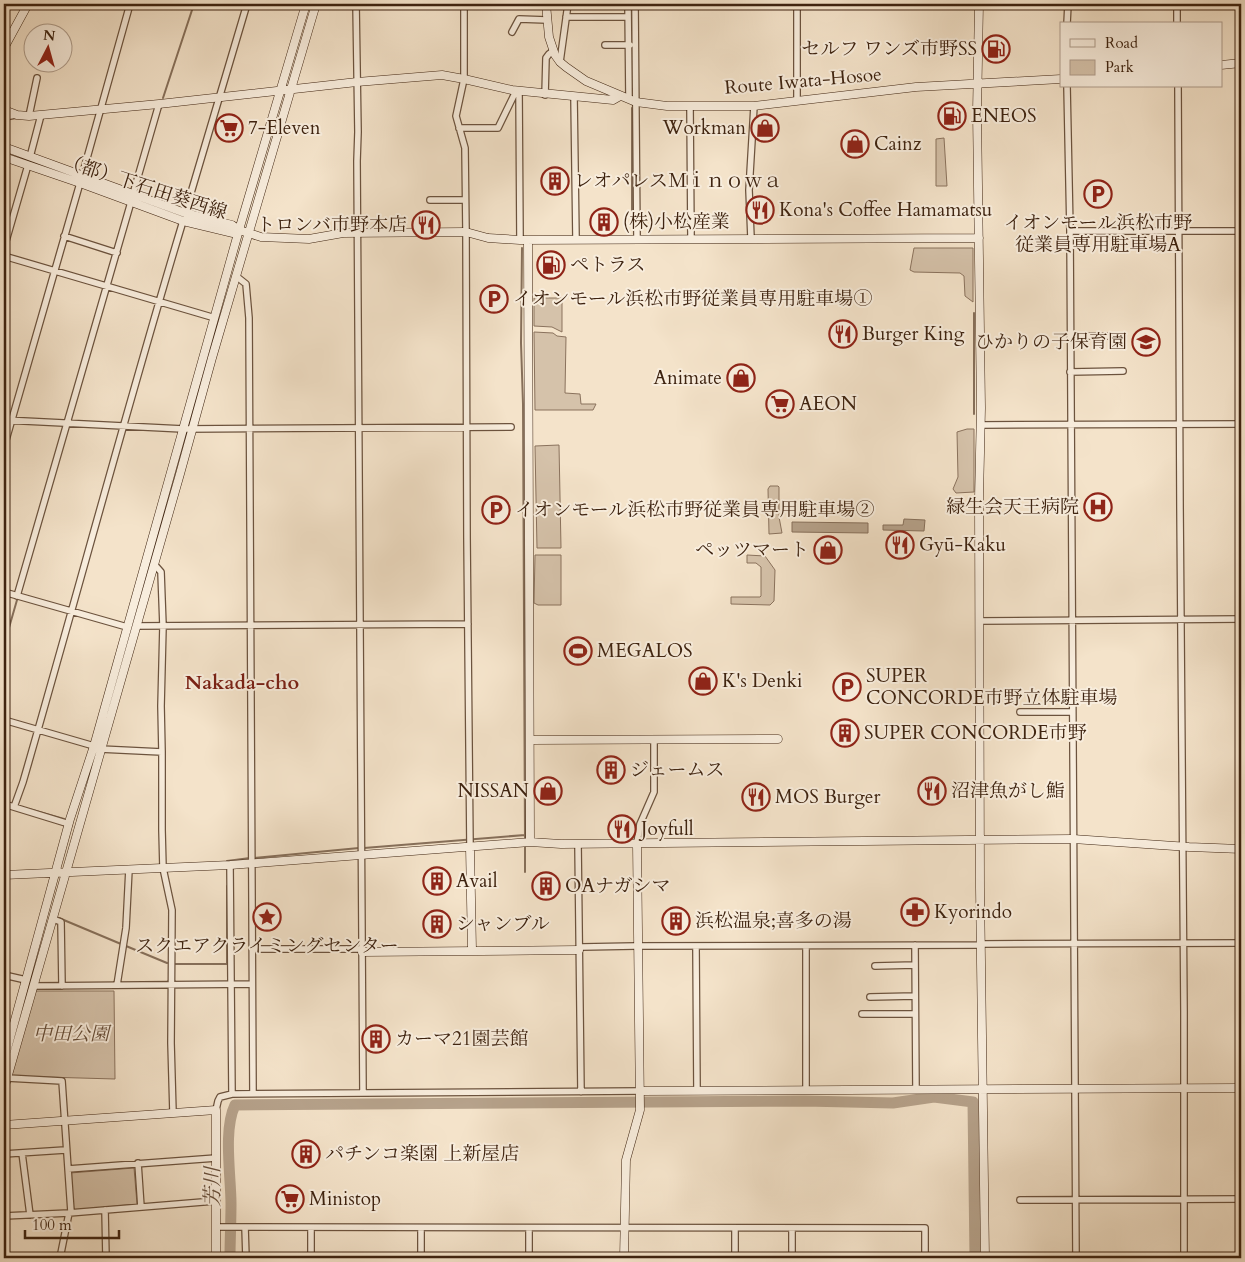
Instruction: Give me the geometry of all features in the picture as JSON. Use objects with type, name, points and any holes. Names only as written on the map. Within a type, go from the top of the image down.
[{"type":"street","points":[[4,48],[28,4]]},
{"type":"street","points":[[4,447],[130,4]]},
{"type":"street","points":[[14,807],[38,730],[218,97],[247,4]]},
{"type":"street","points":[[4,1089],[66,872],[127,628],[239,230],[306,4]]},
{"type":"street","points":[[4,1060],[69,824],[97,748],[136,626],[316,4]]},
{"type":"street","points":[[356,4],[362,1093]]},
{"type":"street","points":[[464,4],[464,78],[456,116],[465,148],[472,950]]},
{"type":"street","name":"Route Iwata-Hosoe","points":[[546,4],[549,37],[553,51],[566,68],[620,96],[667,106],[754,106],[916,87],[1060,79]]},
{"type":"street","points":[[560,62],[568,4]]},
{"type":"street","points":[[628,4],[632,45]]},
{"type":"street","points":[[636,4],[632,45],[632,100],[637,239]]},
{"type":"street","points":[[797,4],[797,100]]},
{"type":"street","points":[[979,4],[981,424],[979,498],[980,840],[978,945],[986,1199],[985,1258]]},
{"type":"street","points":[[1068,4],[1068,22]]},
{"type":"street","points":[[1177,4],[1177,22]]},
{"type":"street","points":[[566,17],[628,17]]},
{"type":"street","points":[[512,32],[519,18],[547,20]]},
{"type":"street","points":[[605,45],[632,45]]},
{"type":"street","points":[[545,95],[546,58],[553,51]]},
{"type":"street","points":[[1222,65],[1241,63]]},
{"type":"street","points":[[4,110],[17,115],[29,116],[159,104],[356,82],[442,75],[545,95],[613,100],[620,96]]},
{"type":"street","points":[[29,116],[37,78]]},
{"type":"street","points":[[1067,88],[1070,231],[1076,1258]]},
{"type":"street","points":[[1178,88],[1184,943],[1184,1258]]},
{"type":"street","points":[[459,128],[498,128],[518,91]]},
{"type":"street","points":[[518,91],[524,240],[531,838]]},
{"type":"street","points":[[574,97],[576,239]]},
{"type":"street","points":[[17,596],[159,104]]},
{"type":"street","points":[[690,106],[691,239]]},
{"type":"street","points":[[751,238],[749,190],[754,106]]},
{"type":"street","points":[[4,118],[17,115]]},
{"type":"street","points":[[30,157],[41,115]]},
{"type":"street","name":"（都）下石田葵西線","points":[[4,147],[81,179],[184,217],[233,233],[239,230],[261,237],[309,239],[357,232],[466,232],[488,238],[524,240],[979,238]]},
{"type":"street","name":"（都）下石田葵西線","points":[[4,157],[81,179]]},
{"type":"street","points":[[4,248],[28,165]]},
{"type":"street","points":[[430,200],[465,200]]},
{"type":"street","points":[[1070,231],[1241,231]]},
{"type":"street","points":[[64,236],[117,253]]},
{"type":"street","points":[[4,256],[215,318]]},
{"type":"street","points":[[236,276],[246,284],[248,297],[253,1094]]},
{"type":"street","points":[[1070,336],[1123,336]]},
{"type":"street","points":[[1070,372],[1123,371]]},
{"type":"street","points":[[4,420],[183,429],[511,427]]},
{"type":"street","points":[[981,424],[1241,424]]},
{"type":"street","points":[[154,564],[161,572],[163,626],[161,706],[163,868],[172,910],[173,1112]]},
{"type":"street","points":[[4,592],[127,628]]},
{"type":"street","points":[[980,621],[1241,619]]},
{"type":"street","points":[[136,626],[468,624]]},
{"type":"street","points":[[1020,712],[1072,712]]},
{"type":"street","points":[[4,720],[97,748],[162,752]]},
{"type":"street","points":[[530,740],[778,739]]},
{"type":"street","points":[[624,1258],[626,1160],[640,1110],[637,843],[640,824],[654,792],[654,740]]},
{"type":"street","points":[[4,804],[69,824]]},
{"type":"street","points":[[4,875],[252,864],[470,847],[531,838],[541,844],[1073,839],[1241,849]]},
{"type":"street","points":[[578,844],[581,1092]]},
{"type":"street","points":[[230,865],[232,1094]]},
{"type":"street","points":[[116,985],[124,941],[129,869]]},
{"type":"street","points":[[53,919],[61,922],[62,986]]},
{"type":"street","points":[[252,949],[579,950],[582,947],[1241,943]]},
{"type":"street","points":[[915,945],[916,1090]]},
{"type":"street","points":[[806,946],[806,1090]]},
{"type":"street","points":[[696,947],[697,1091]]},
{"type":"street","points":[[875,966],[915,966]]},
{"type":"street","points":[[4,975],[26,980]]},
{"type":"street","points":[[33,986],[252,984]]},
{"type":"street","points":[[870,997],[915,996]]},
{"type":"street","points":[[862,1014],[915,1014]]},
{"type":"street","points":[[7,1078],[62,1080],[70,1213],[60,1258]]},
{"type":"street","points":[[120,1258],[216,1258],[218,1227],[216,1201],[216,1110],[220,1097],[232,1094],[1241,1088]]},
{"type":"street","points":[[4,1125],[216,1110]]},
{"type":"street","points":[[4,1154],[65,1150]]},
{"type":"street","points":[[22,1153],[30,1215]]},
{"type":"street","points":[[68,1169],[216,1158]]},
{"type":"street","points":[[138,1163],[141,1207]]},
{"type":"street","points":[[1020,1200],[1241,1199]]},
{"type":"street","points":[[4,1216],[70,1213],[216,1201]]},
{"type":"street","points":[[106,1210],[106,1258]]},
{"type":"street","points":[[218,1227],[925,1228],[925,1258]]},
{"type":"street","points":[[242,1227],[246,1258]]},
{"type":"street","points":[[310,1228],[311,1258]]},
{"type":"street","points":[[421,1228],[421,1258]]},
{"type":"street","points":[[529,1228],[529,1258]]},
{"type":"street","points":[[735,1228],[735,1258]]},
{"type":"street","points":[[792,1228],[792,1258]]},
{"type":"green space","points":[[944,138],[947,186],[936,186],[936,139]]},
{"type":"green space","points":[[914,248],[973,248],[973,302],[965,296],[964,276],[960,273],[914,272],[910,270]]},
{"type":"green space","points":[[534,298],[562,298],[562,332],[552,327],[534,326]]},
{"type":"green space","points":[[534,332],[553,333],[557,336],[566,337],[565,393],[580,394],[581,404],[596,404],[593,410],[535,410]]},
{"type":"green space","points":[[974,429],[974,492],[956,493],[953,489],[958,477],[957,432]]},
{"type":"green space","points":[[559,445],[561,548],[537,548],[535,446]]},
{"type":"green space","points":[[770,486],[779,487],[779,517],[782,533],[769,534],[768,489]]},
{"type":"green space","points":[[535,555],[561,555],[561,605],[538,605],[534,603]]},
{"type":"green space","points":[[747,555],[765,556],[775,570],[774,601],[770,605],[731,604],[731,597],[761,596],[761,567],[756,563],[747,563]]},
{"type":"green space","name":"中田公園","points":[[34,991],[114,991],[115,1079],[10,1076]]},
{"type":"green space","points":[[134,1168],[137,1204],[74,1210],[70,1173]]},
{"type":"shaded area","points":[[904,519],[925,520],[924,531],[883,530],[883,525],[903,525]]},
{"type":"shaded area","points":[[792,522],[868,523],[868,533],[792,532]]},
{"type":"waterway","points":[[163,98],[194,4]]},
{"type":"waterway","points":[[631,4],[632,94]]},
{"type":"waterway","points":[[632,108],[632,226]]},
{"type":"waterway","points":[[522,248],[525,841]]},
{"type":"waterway","points":[[974,313],[974,414]]},
{"type":"waterway","points":[[4,645],[17,600]]},
{"type":"waterway","points":[[29,809],[64,819]]},
{"type":"waterway","points":[[364,848],[525,835]]},
{"type":"waterway","points":[[525,846],[525,872]]},
{"type":"waterway","points":[[254,858],[359,848]]},
{"type":"waterway","points":[[227,864],[227,861],[250,858]]},
{"type":"waterway","points":[[175,964],[227,964],[227,886]]},
{"type":"waterway","points":[[59,918],[121,944]]},
{"type":"waterway","points":[[126,946],[167,963]]},
{"type":"waterway","name":"芳川","points":[[230,1258],[231,1204],[228,1140],[231,1115],[235,1105],[805,1101],[893,1103],[934,1097],[973,1102],[975,1258]]},
{"type":"place","name":"セルフ ワンズ市野SS","points":[[996,49]]},
{"type":"place","name":"ENEOS","points":[[952,116]]},
{"type":"place","name":"7-Eleven","points":[[229,128]]},
{"type":"place","name":"Workman","points":[[765,128]]},
{"type":"place","name":"Cainz","points":[[855,144]]},
{"type":"place","name":"レオパレスＭｉｎｏｗａ","points":[[555,181]]},
{"type":"place","name":"イオンモール浜松市野 従業員専用駐車場A","points":[[1098,194]]},
{"type":"place","name":"Kona's Coffee Hamamatsu","points":[[760,210]]},
{"type":"place","name":"(株)小松産業","points":[[604,222]]},
{"type":"place","name":"トロンバ市野本店","points":[[426,225]]},
{"type":"place","name":"ペトラス","points":[[551,265]]},
{"type":"place","name":"イオンモール浜松市野従業員専用駐車場①","points":[[494,299]]},
{"type":"place","name":"Burger King","points":[[843,334]]},
{"type":"place","name":"ひかりの子保育園","points":[[1146,342]]},
{"type":"place","name":"Animate","points":[[741,378]]},
{"type":"place","name":"AEON","points":[[780,404]]},
{"type":"place","name":"緑生会天王病院","points":[[1098,507]]},
{"type":"place","name":"イオンモール浜松市野従業員専用駐車場②","points":[[496,510]]},
{"type":"place","name":"Gyū-Kaku","points":[[900,545]]},
{"type":"place","name":"ペッツマート","points":[[828,550]]},
{"type":"place","name":"MEGALOS","points":[[578,651]]},
{"type":"place","name":"K's Denki","points":[[703,681]]},
{"type":"place","name":"SUPER CONCORDE市野立体駐車場","points":[[847,687]]},
{"type":"place","name":"SUPER CONCORDE市野","points":[[845,733]]},
{"type":"place","name":"ジェームス","points":[[611,770]]},
{"type":"place","name":"NISSAN","points":[[548,791]]},
{"type":"place","name":"沼津魚がし鮨","points":[[932,791]]},
{"type":"place","name":"MOS Burger","points":[[756,797]]},
{"type":"place","name":"Joyfull","points":[[622,829]]},
{"type":"place","name":"Avail","points":[[437,881]]},
{"type":"place","name":"OAナガシマ","points":[[546,886]]},
{"type":"place","name":"Kyorindo","points":[[915,912]]},
{"type":"place","name":"スクエアクライミングセンター","points":[[267,917]]},
{"type":"place","name":"浜松温泉;喜多の湯","points":[[676,921]]},
{"type":"place","name":"シャンブル","points":[[437,924]]},
{"type":"place","name":"カーマ21園芸館","points":[[376,1039]]},
{"type":"place","name":"パチンコ楽園 上新屋店","points":[[306,1154]]},
{"type":"place","name":"Ministop","points":[[290,1199]]},
{"type":"district","name":"Nakada-cho","points":[[242,682]]}]
